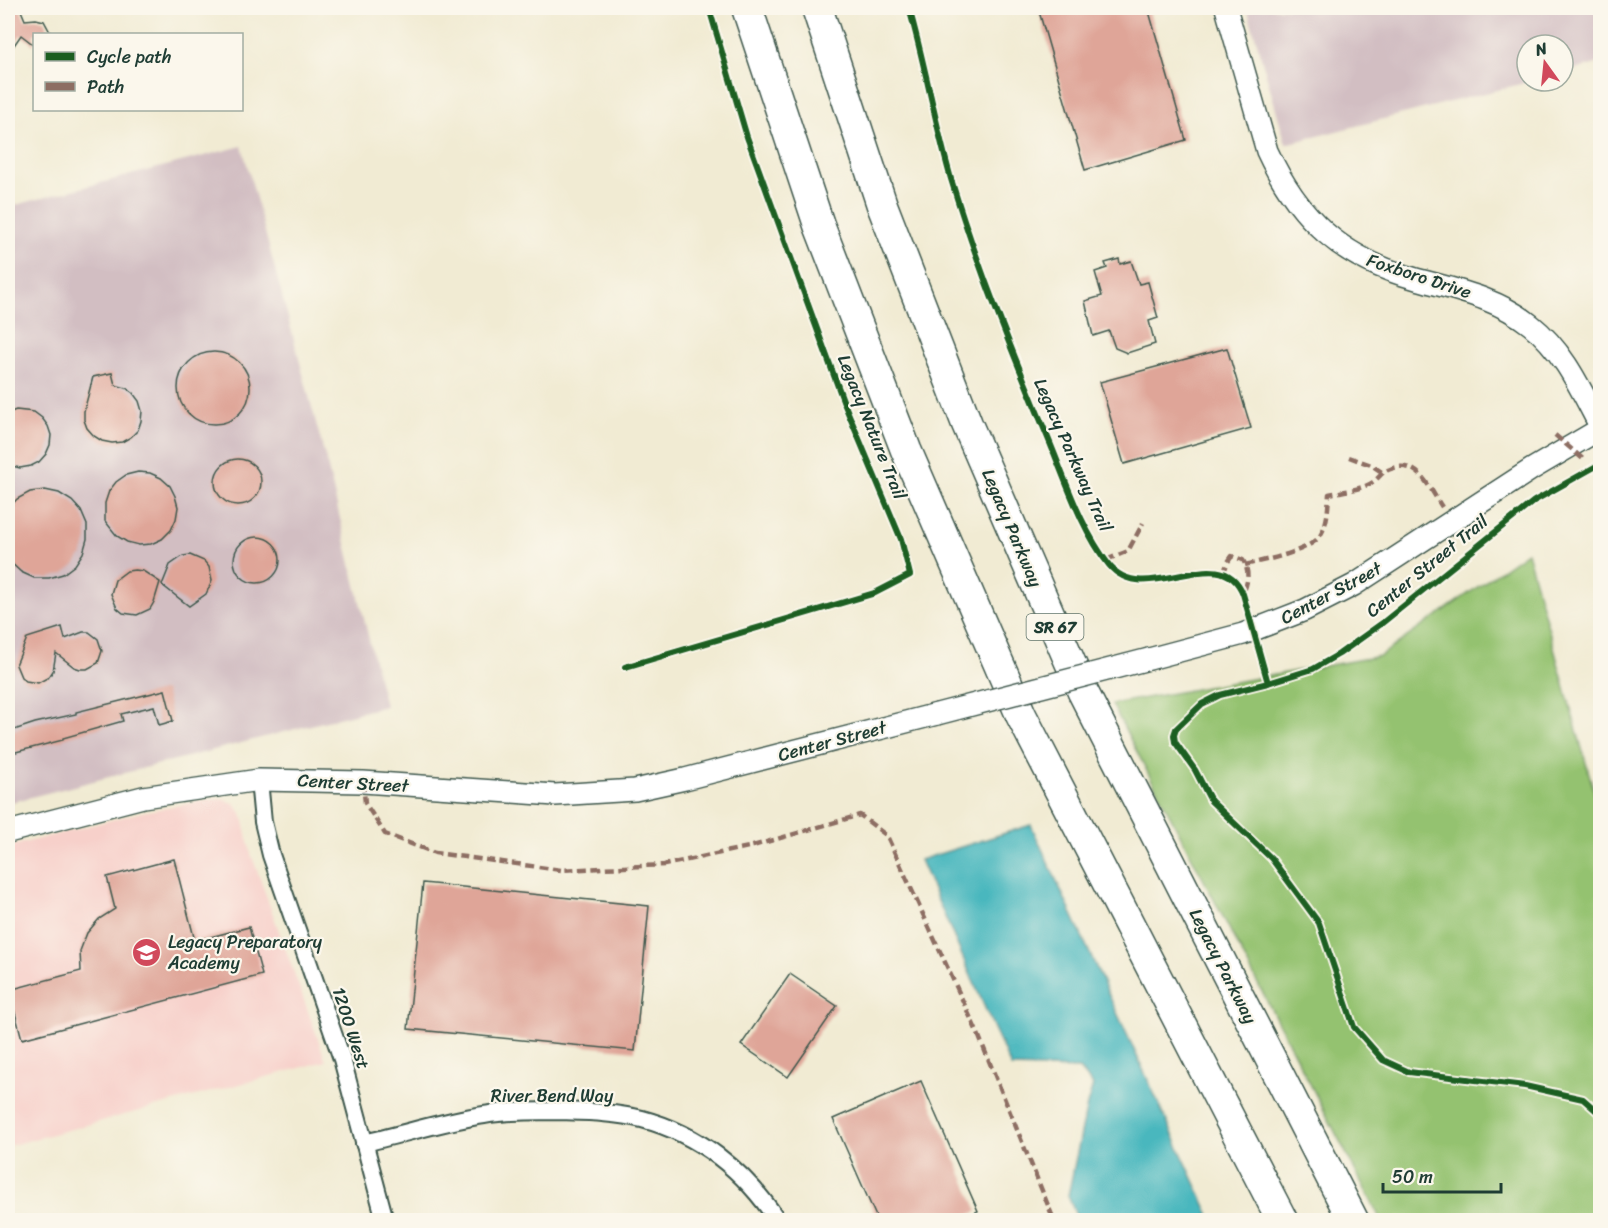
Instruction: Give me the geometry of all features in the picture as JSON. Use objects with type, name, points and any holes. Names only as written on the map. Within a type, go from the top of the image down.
[{"type":"highway","points":[[747,8],[819,225],[906,450],[1021,715],[1282,1221]]},
{"type":"highway","name":"Legacy Parkway","points":[[817,8],[882,205],[967,424],[1083,692],[1353,1221]]},
{"type":"street","name":"Foxboro Drive","points":[[1226,8],[1268,151],[1278,173],[1306,214],[1350,253],[1389,270],[1479,296],[1531,325],[1565,362],[1600,428]]},
{"type":"street","name":"Center Street","points":[[8,832],[142,796],[259,780],[329,780],[555,795],[609,793],[661,785],[1149,659],[1274,623],[1354,585],[1600,428]]},
{"type":"street","name":"1200 West","points":[[259,780],[260,805],[269,845],[287,905],[342,1059],[385,1221]]},
{"type":"street","name":"River Bend Way","points":[[364,1143],[464,1119],[504,1112],[604,1113],[642,1119],[690,1138],[719,1156],[745,1179],[777,1221]]},
{"type":"shaded area","points":[[1247,8],[1600,8],[1600,63],[1575,70],[1575,33],[1515,33],[1515,85],[1286,144]]},
{"type":"shaded area","points":[[242,146],[326,460],[385,706],[8,803],[8,207]]},
{"type":"shaded area","name":"Legacy Preparatory Academy","points":[[213,799],[234,803],[243,816],[250,851],[326,1061],[8,1146],[8,847],[142,812]]},
{"type":"green space","points":[[1527,552],[1600,813],[1600,1220],[1381,1220],[1112,704],[1380,656]]},
{"type":"water","points":[[1031,825],[1212,1220],[1078,1220],[1068,1196],[1093,1085],[1079,1069],[1011,1067],[920,860]]},
{"type":"building","points":[[8,8],[20,8],[25,20],[44,21],[50,33],[33,33],[33,44],[21,35],[8,54]]},
{"type":"building","points":[[1038,8],[1148,8],[1186,140],[1085,170]]},
{"type":"building","points":[[1119,259],[1120,264],[1131,261],[1139,284],[1148,282],[1158,318],[1149,321],[1155,344],[1127,353],[1115,348],[1109,331],[1093,336],[1085,301],[1102,296],[1095,272],[1107,268],[1105,263]]},
{"type":"building","points":[[1227,348],[1251,428],[1124,464],[1100,382]]},
{"type":"building","points":[[207,352],[221,352],[240,362],[250,381],[250,395],[240,414],[221,424],[207,424],[188,414],[178,395],[178,381],[188,362]]},
{"type":"building","points":[[112,373],[115,385],[133,393],[142,411],[138,430],[122,442],[112,443],[102,441],[87,428],[84,411],[93,377]]},
{"type":"building","points":[[16,410],[34,412],[48,426],[51,435],[46,454],[39,462],[20,468],[8,465],[8,413]]},
{"type":"building","points":[[238,459],[254,466],[261,482],[254,498],[238,505],[222,498],[215,482],[222,466]]},
{"type":"building","points":[[138,472],[150,473],[161,478],[170,486],[178,507],[171,530],[162,539],[151,544],[139,545],[127,542],[117,536],[105,521],[105,503],[109,491],[126,475]]},
{"type":"building","points":[[45,490],[59,493],[72,501],[81,511],[87,525],[87,539],[83,553],[75,565],[63,574],[49,578],[34,578],[21,572],[8,560],[8,509],[17,499],[30,492]]},
{"type":"building","points":[[257,537],[273,544],[280,560],[273,576],[257,583],[241,576],[234,560],[241,544]]},
{"type":"building","points":[[190,555],[204,561],[209,567],[212,581],[206,594],[189,606],[162,585],[170,565],[183,556]]},
{"type":"building","points":[[127,571],[143,571],[160,582],[150,609],[137,615],[123,613],[117,608],[111,594],[115,580]]},
{"type":"building","points":[[62,627],[65,639],[89,632],[98,639],[102,651],[98,663],[87,669],[80,669],[56,653],[53,671],[49,677],[38,683],[26,681],[21,677],[16,665],[27,638]]},
{"type":"building","points":[[165,690],[173,721],[159,725],[154,706],[121,714],[123,721],[8,754],[8,732]]},
{"type":"building","name":"Legacy Preparatory Academy","points":[[174,859],[195,941],[249,927],[262,975],[22,1039],[9,990],[81,971],[80,951],[87,933],[99,919],[115,909],[107,877]]},
{"type":"building","points":[[423,883],[649,906],[635,1051],[408,1029]]},
{"type":"building","points":[[790,974],[837,1006],[788,1077],[741,1045]]},
{"type":"building","points":[[921,1081],[978,1211],[957,1221],[878,1221],[833,1119]]},
{"type":"marked path","points":[[1555,435],[1583,459]]},
{"type":"marked path","points":[[1349,457],[1371,465],[1383,473]]},
{"type":"marked path","points":[[1245,565],[1286,555],[1314,542],[1325,526],[1329,494],[1363,487],[1384,472],[1398,467],[1415,470],[1427,483],[1442,507]]},
{"type":"marked path","points":[[1106,560],[1128,551],[1143,523]]},
{"type":"marked path","points":[[1223,574],[1232,556],[1243,560],[1248,577],[1243,594]]},
{"type":"marked path","points":[[363,782],[365,803],[385,834],[435,853],[561,870],[664,865],[753,846],[860,815],[887,836],[978,1034],[1054,1220]]},
{"type":"cycle path","name":"Legacy Nature Trail","points":[[625,667],[875,593],[910,575],[901,539],[844,403],[747,137],[709,8]]},
{"type":"cycle path","name":"Legacy Parkway Trail","points":[[909,8],[945,158],[973,245],[1022,375],[1090,536],[1109,565],[1124,577],[1142,580],[1161,579],[1200,572],[1218,572],[1232,578],[1243,594],[1268,683],[1220,695],[1202,704],[1176,729],[1174,735],[1175,742],[1195,770],[1211,801],[1271,858],[1319,923],[1354,1027],[1383,1060],[1409,1072],[1525,1086],[1583,1099],[1600,1114]]},
{"type":"cycle path","name":"Center Street Trail","points":[[1268,683],[1313,669],[1339,654],[1381,624],[1534,501],[1600,464]]},
{"type":"place","name":"Legacy Preparatory Academy","points":[[147,952]]}]
